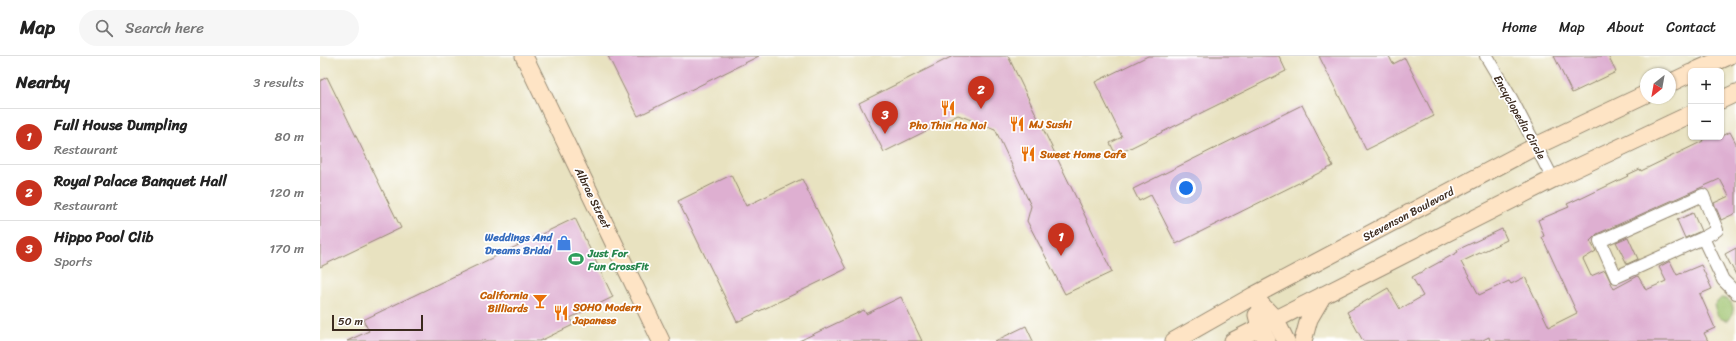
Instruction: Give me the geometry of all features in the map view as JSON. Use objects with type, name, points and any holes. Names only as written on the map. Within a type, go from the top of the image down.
[{"type":"main road","name":"Albrae Street","points":[[524,56],[661,341]]},
{"type":"main road","points":[[1702,68],[1729,56]]},
{"type":"main road","points":[[1676,80],[1688,74]]},
{"type":"main road","points":[[1724,99],[1736,94]]},
{"type":"main road","name":"Stevenson Boulevard","points":[[1174,341],[1253,296],[1536,146],[1640,97]]},
{"type":"main road","points":[[1233,341],[1267,329],[1323,295],[1553,179],[1688,115]]},
{"type":"main road","points":[[1303,341],[1309,320],[1323,295]]},
{"type":"main road","points":[[1253,296],[1267,329],[1286,341]]},
{"type":"street","name":"Encyclopedia Circle","points":[[1486,56],[1553,179]]},
{"type":"street","points":[[1703,195],[1717,230],[1703,238],[1616,277],[1600,241],[1703,195]]},
{"type":"street","points":[[1703,238],[1723,280],[1736,293]]},
{"type":"green space","points":[[1721,298],[1729,300],[1731,303],[1733,312],[1729,320],[1720,318],[1716,311],[1714,305]]},
{"type":"building","points":[[608,56],[759,56],[638,116]]},
{"type":"building","points":[[953,56],[1008,56],[1112,272],[1065,294],[1027,221],[1031,206],[995,129],[958,115],[884,152],[859,103]]},
{"type":"building","points":[[1148,56],[1279,56],[1286,71],[1116,155],[1110,143],[1122,137],[1095,82]]},
{"type":"building","points":[[1319,56],[1389,56],[1393,64],[1405,58],[1434,116],[1366,150]]},
{"type":"building","points":[[1554,56],[1608,56],[1616,72],[1572,93]]},
{"type":"building","points":[[327,77],[401,228],[320,267],[320,81]]},
{"type":"building","points":[[1302,105],[1333,166],[1176,244],[1151,195],[1139,201],[1133,189]]},
{"type":"building","points":[[1730,132],[1736,143],[1736,213],[1721,220],[1714,203],[1729,196],[1720,179],[1597,234],[1590,241],[1596,251],[1583,259],[1591,276],[1605,270],[1614,289],[1638,276],[1646,290],[1666,281],[1659,267],[1670,261],[1677,275],[1701,265],[1712,289],[1700,294],[1715,328],[1704,333],[1708,341],[1490,341],[1489,337],[1481,341],[1363,341],[1347,312],[1388,288],[1400,309],[1423,296],[1412,277],[1458,252],[1457,250],[1502,229],[1507,240],[1461,262],[1479,295],[1509,281],[1511,284],[1525,277],[1549,327],[1577,313],[1542,237],[1544,236],[1538,220],[1569,207],[1567,204],[1640,169],[1641,171],[1703,141],[1702,140],[1724,140],[1724,135]]},
{"type":"building","points":[[731,175],[746,206],[802,179],[846,269],[737,322],[678,201]]},
{"type":"building","points":[[1693,213],[1701,231],[1685,238],[1677,220]]},
{"type":"building","points":[[575,218],[613,297],[570,318],[573,325],[540,341],[347,341],[369,331],[363,320]]},
{"type":"building","points":[[1628,237],[1638,259],[1627,264],[1616,242]]},
{"type":"building","points":[[1736,248],[1736,275],[1725,254]]},
{"type":"building","points":[[901,297],[922,341],[799,341],[864,310],[866,314]]},
{"type":"building","points":[[1026,326],[1033,341],[995,341]]},
{"type":"place","name":"Pho Thin Ha Noi","points":[[948,108]]},
{"type":"place","name":"Royal Palace Banquet Hall","points":[[981,109]]},
{"type":"place","name":"MJ Sushi","points":[[1017,124]]},
{"type":"place","name":"Hippo Pool Clib","points":[[885,134]]},
{"type":"place","name":"Sweet Home Cafe","points":[[1028,154]]},
{"type":"place","name":"Weddings And Dreams Bridal","points":[[564,243]]},
{"type":"place","name":"Full House Dumpling","points":[[1061,256]]},
{"type":"place","name":"Just For Fun CrossFit","points":[[576,259]]},
{"type":"place","name":"California Billiards","points":[[540,301]]},
{"type":"place","name":"SOHO Modern Japanese","points":[[561,313]]}]
